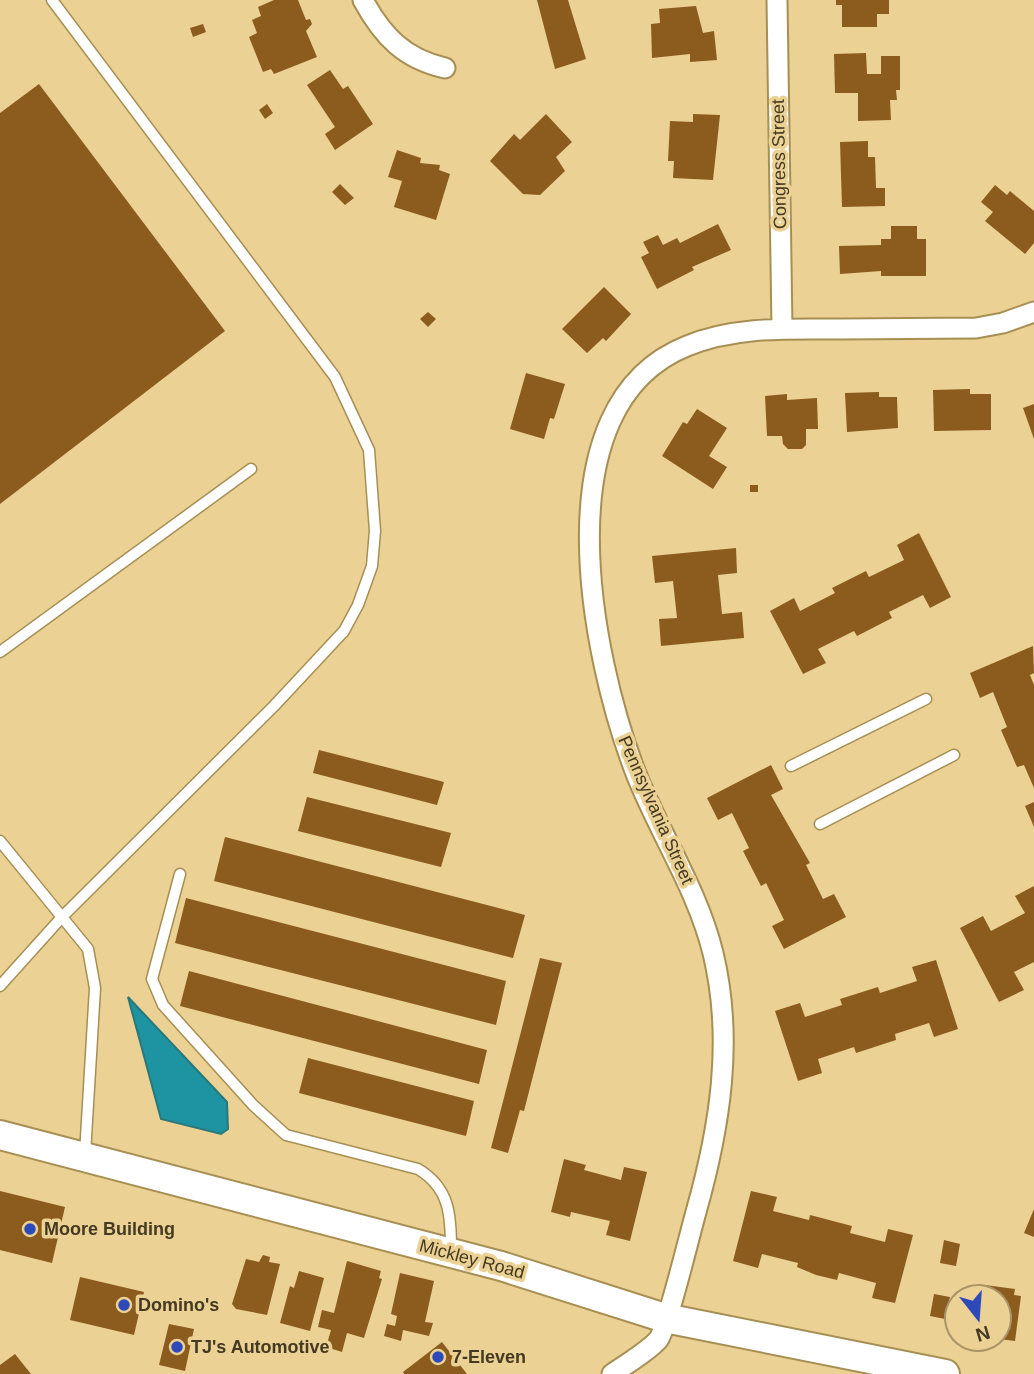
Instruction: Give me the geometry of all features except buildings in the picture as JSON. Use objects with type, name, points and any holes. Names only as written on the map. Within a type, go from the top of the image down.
[{"type":"street","points":[[363,0],[383,34],[403,52],[422,63],[445,68]]},
{"type":"street","name":"Congress Street","points":[[777,0],[782,329]]},
{"type":"street","name":"Pennsylvania Street","points":[[612,1374],[659,1339],[707,1173],[717,1128],[724,1069],[723,1019],[713,953],[702,914],[636,775],[617,721],[603,666],[591,567],[590,508],[598,453],[607,427],[623,398],[645,374],[686,346],[724,335],[782,329],[976,328],[1003,323],[1034,312]]},
{"type":"street","name":"Mickley Road","points":[[0,1135],[452,1253],[665,1318],[945,1374]]},
{"type":"lane","points":[[0,986],[62,917],[274,706],[344,631],[358,605],[372,566],[375,531],[369,450],[335,377],[52,0]]},
{"type":"lane","points":[[0,652],[251,469]]},
{"type":"lane","points":[[791,766],[926,699]]},
{"type":"lane","points":[[820,824],[954,755]]},
{"type":"lane","points":[[0,841],[88,949],[95,988],[84,1158]]},
{"type":"lane","points":[[180,874],[152,979],[163,1005],[253,1105],[286,1135],[418,1169],[434,1178],[446,1199],[452,1253]]},
{"type":"water","points":[[128,997],[227,1102],[228,1129],[221,1134],[161,1119]]},
{"type":"place","name":"Moore Building","points":[[30,1229]]},
{"type":"place","name":"Domino's","points":[[124,1305]]},
{"type":"place","name":"TJ's Automotive","points":[[177,1347]]},
{"type":"place","name":"7-Eleven","points":[[438,1357]]}]
